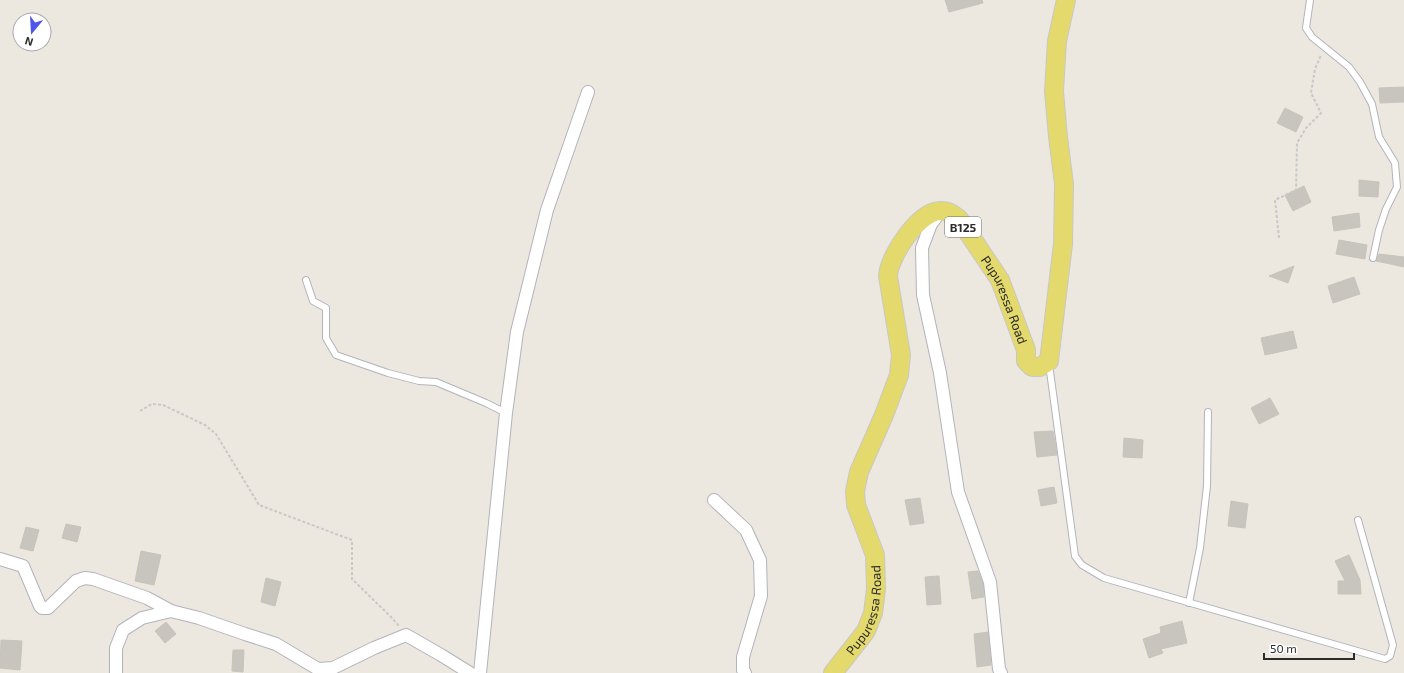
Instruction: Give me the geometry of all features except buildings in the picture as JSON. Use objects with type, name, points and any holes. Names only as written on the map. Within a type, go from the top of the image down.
[{"type":"main road","points":[[1049,361],[1063,244],[1064,184],[1054,91],[1057,41],[1066,0]]},
{"type":"main road","name":"Pupuressa Road","points":[[833,673],[866,631],[872,613],[876,590],[875,555],[856,505],[855,491],[860,472],[899,375],[901,355],[889,286],[888,268],[905,237],[923,219],[941,210],[949,212],[959,219],[1000,280],[1026,350],[1026,361],[1032,367],[1040,367],[1049,361]]},
{"type":"street","points":[[480,673],[506,413],[517,332],[547,210],[588,92]]},
{"type":"street","points":[[941,210],[932,224],[922,248],[923,295],[940,373],[958,492],[990,582],[999,669],[1001,673]]},
{"type":"street","points":[[714,500],[746,530],[760,560],[761,596],[743,657],[743,670],[745,673]]},
{"type":"street","points":[[0,559],[23,566],[42,608],[48,608],[76,581],[85,578],[92,578],[147,598],[171,611],[199,618],[276,644],[318,669],[333,668],[374,648],[406,635],[470,673]]},
{"type":"street","points":[[116,673],[116,648],[123,630],[142,618],[171,611]]},
{"type":"lane","points":[[1310,0],[1306,28],[1312,37],[1349,67],[1360,82],[1372,104],[1379,137],[1395,162],[1397,187],[1386,209],[1379,230],[1373,258]]},
{"type":"lane","points":[[306,280],[313,301],[326,308],[326,338],[336,355],[388,373],[419,381],[436,382],[506,413]]},
{"type":"lane","points":[[1049,361],[1075,556],[1082,565],[1104,578],[1385,659],[1390,656],[1393,645],[1358,520]]},
{"type":"lane","points":[[1189,603],[1200,548],[1207,486],[1208,412]]},
{"type":"path","points":[[1279,238],[1275,200],[1296,190],[1297,143],[1306,128],[1321,113],[1311,93],[1315,68],[1324,47]]},
{"type":"path","points":[[140,411],[152,404],[163,405],[205,425],[216,434],[259,505],[352,540],[352,579],[392,618],[406,635]]}]
